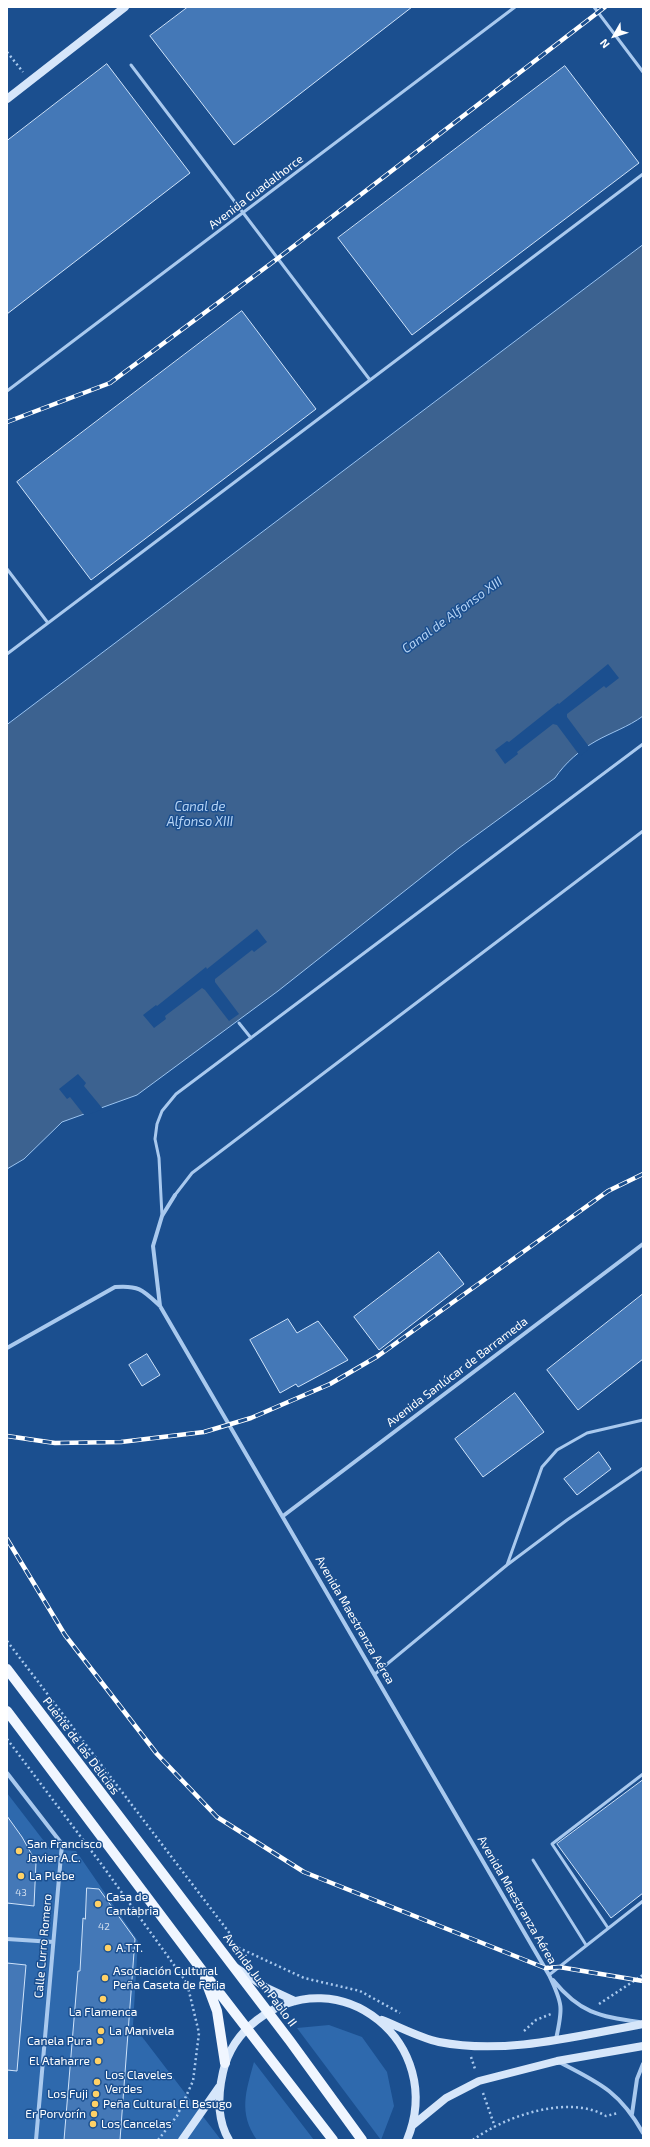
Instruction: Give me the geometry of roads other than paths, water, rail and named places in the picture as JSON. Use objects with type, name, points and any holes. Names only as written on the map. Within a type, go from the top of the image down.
[{"type":"main road","points":[[7,99],[125,7]]},
{"type":"main road","name":"Puente de las Delicias","points":[[7,1669],[135,1838]]},
{"type":"main road","points":[[7,1711],[201,1969],[248,2027],[333,2140]]},
{"type":"main road","name":"Avenida Juan Pablo II","points":[[135,1838],[232,1964],[362,2140]]},
{"type":"main road","points":[[232,1964],[265,1987],[295,2001]]},
{"type":"main road","points":[[201,1969],[217,2011],[225,2063]]},
{"type":"main road","points":[[229,2140],[220,2113],[219,2087],[230,2050],[248,2027],[268,2012],[295,2001],[316,1999],[337,2000],[357,2007],[375,2017],[437,2041],[467,2046],[518,2045],[556,2040],[643,2024]]},
{"type":"main road","points":[[375,2017],[389,2028],[400,2042],[414,2074],[417,2091],[416,2108],[413,2126],[407,2140]]},
{"type":"main road","points":[[413,2126],[446,2098],[479,2081],[557,2061],[643,2046]]},
{"type":"main road","points":[[182,2140],[219,2087]]},
{"type":"street","points":[[160,1306],[153,1246],[162,1216],[176,1195]]},
{"type":"street","name":"Avenida Sanlúcar de Barrameda","points":[[283,1516],[643,1244]]},
{"type":"street","name":"Avenida Maestranza Aérea","points":[[7,1348],[115,1288],[131,1286],[144,1291],[160,1306],[549,1975]]},
{"type":"street","name":"Calle Curro Romero","points":[[7,1773],[62,1844],[36,2140]]},
{"type":"street","points":[[7,1940],[53,1942]]},
{"type":"street","points":[[549,1975],[568,1998],[586,2010],[613,2018],[643,2024]]},
{"type":"street","points":[[549,1975],[561,2004],[562,2012],[556,2040]]},
{"type":"street","points":[[557,2061],[602,2084],[627,2108],[643,2133]]},
{"type":"street","points":[[632,2114],[637,2079],[643,2064]]},
{"type":"lane","name":"Avenida Guadalhorce","points":[[7,391],[515,7]]},
{"type":"lane","points":[[594,7],[643,72]]},
{"type":"lane","points":[[131,65],[370,380]]},
{"type":"lane","points":[[7,654],[643,174]]},
{"type":"lane","points":[[7,569],[48,623]]},
{"type":"lane","points":[[162,1216],[160,1158],[155,1139],[157,1124],[162,1111],[176,1094],[643,744]]},
{"type":"lane","points":[[176,1195],[192,1173],[643,831]]},
{"type":"lane","points":[[239,1023],[251,1038]]},
{"type":"lane","points":[[507,1565],[542,1467],[557,1450],[587,1433],[643,1420]]},
{"type":"lane","points":[[375,1674],[507,1565],[567,1520],[643,1468]]},
{"type":"lane","points":[[608,1928],[552,1844],[643,1774]]},
{"type":"lane","points":[[533,1860],[586,1945]]},
{"type":"lane","points":[[549,1975],[643,1901]]},
{"type":"water","name":"Canal de Alfonso XIII","points":[[643,245],[643,716],[584,748],[568,762],[555,778],[459,848],[278,991],[137,1095],[62,1122],[24,1159],[7,1169],[7,725]]},
{"type":"railway","points":[[7,422],[110,383],[277,259],[605,7]]},
{"type":"railway","points":[[7,1436],[55,1443],[121,1442],[204,1432],[251,1418],[330,1384],[378,1356],[608,1191],[643,1174]]},
{"type":"railway","points":[[7,1539],[65,1635],[157,1754],[217,1817],[304,1872],[545,1968],[559,1967],[643,1981]]},
{"type":"place","name":"San Francisco Javier A.C.","points":[[19,1851]]},
{"type":"place","name":"La Plebe","points":[[21,1876]]},
{"type":"place","name":"Casa de Cantabria","points":[[98,1904]]},
{"type":"place","name":"A.T.T.","points":[[108,1948]]},
{"type":"place","name":"Asociación Cultural Peña Caseta de Feria","points":[[105,1978]]},
{"type":"place","name":"La Flamenca","points":[[103,1999]]},
{"type":"place","name":"La Manivela","points":[[101,2031]]},
{"type":"place","name":"Canela Pura","points":[[100,2041]]},
{"type":"place","name":"El Ataharre","points":[[98,2061]]},
{"type":"place","name":"Los Claveles Verdes","points":[[97,2082]]},
{"type":"place","name":"Los Fuji","points":[[96,2094]]},
{"type":"place","name":"Peña Cultural El Besugo","points":[[95,2104]]},
{"type":"place","name":"Er Porvorín","points":[[94,2114]]},
{"type":"place","name":"Los Cancelas","points":[[93,2124]]}]
